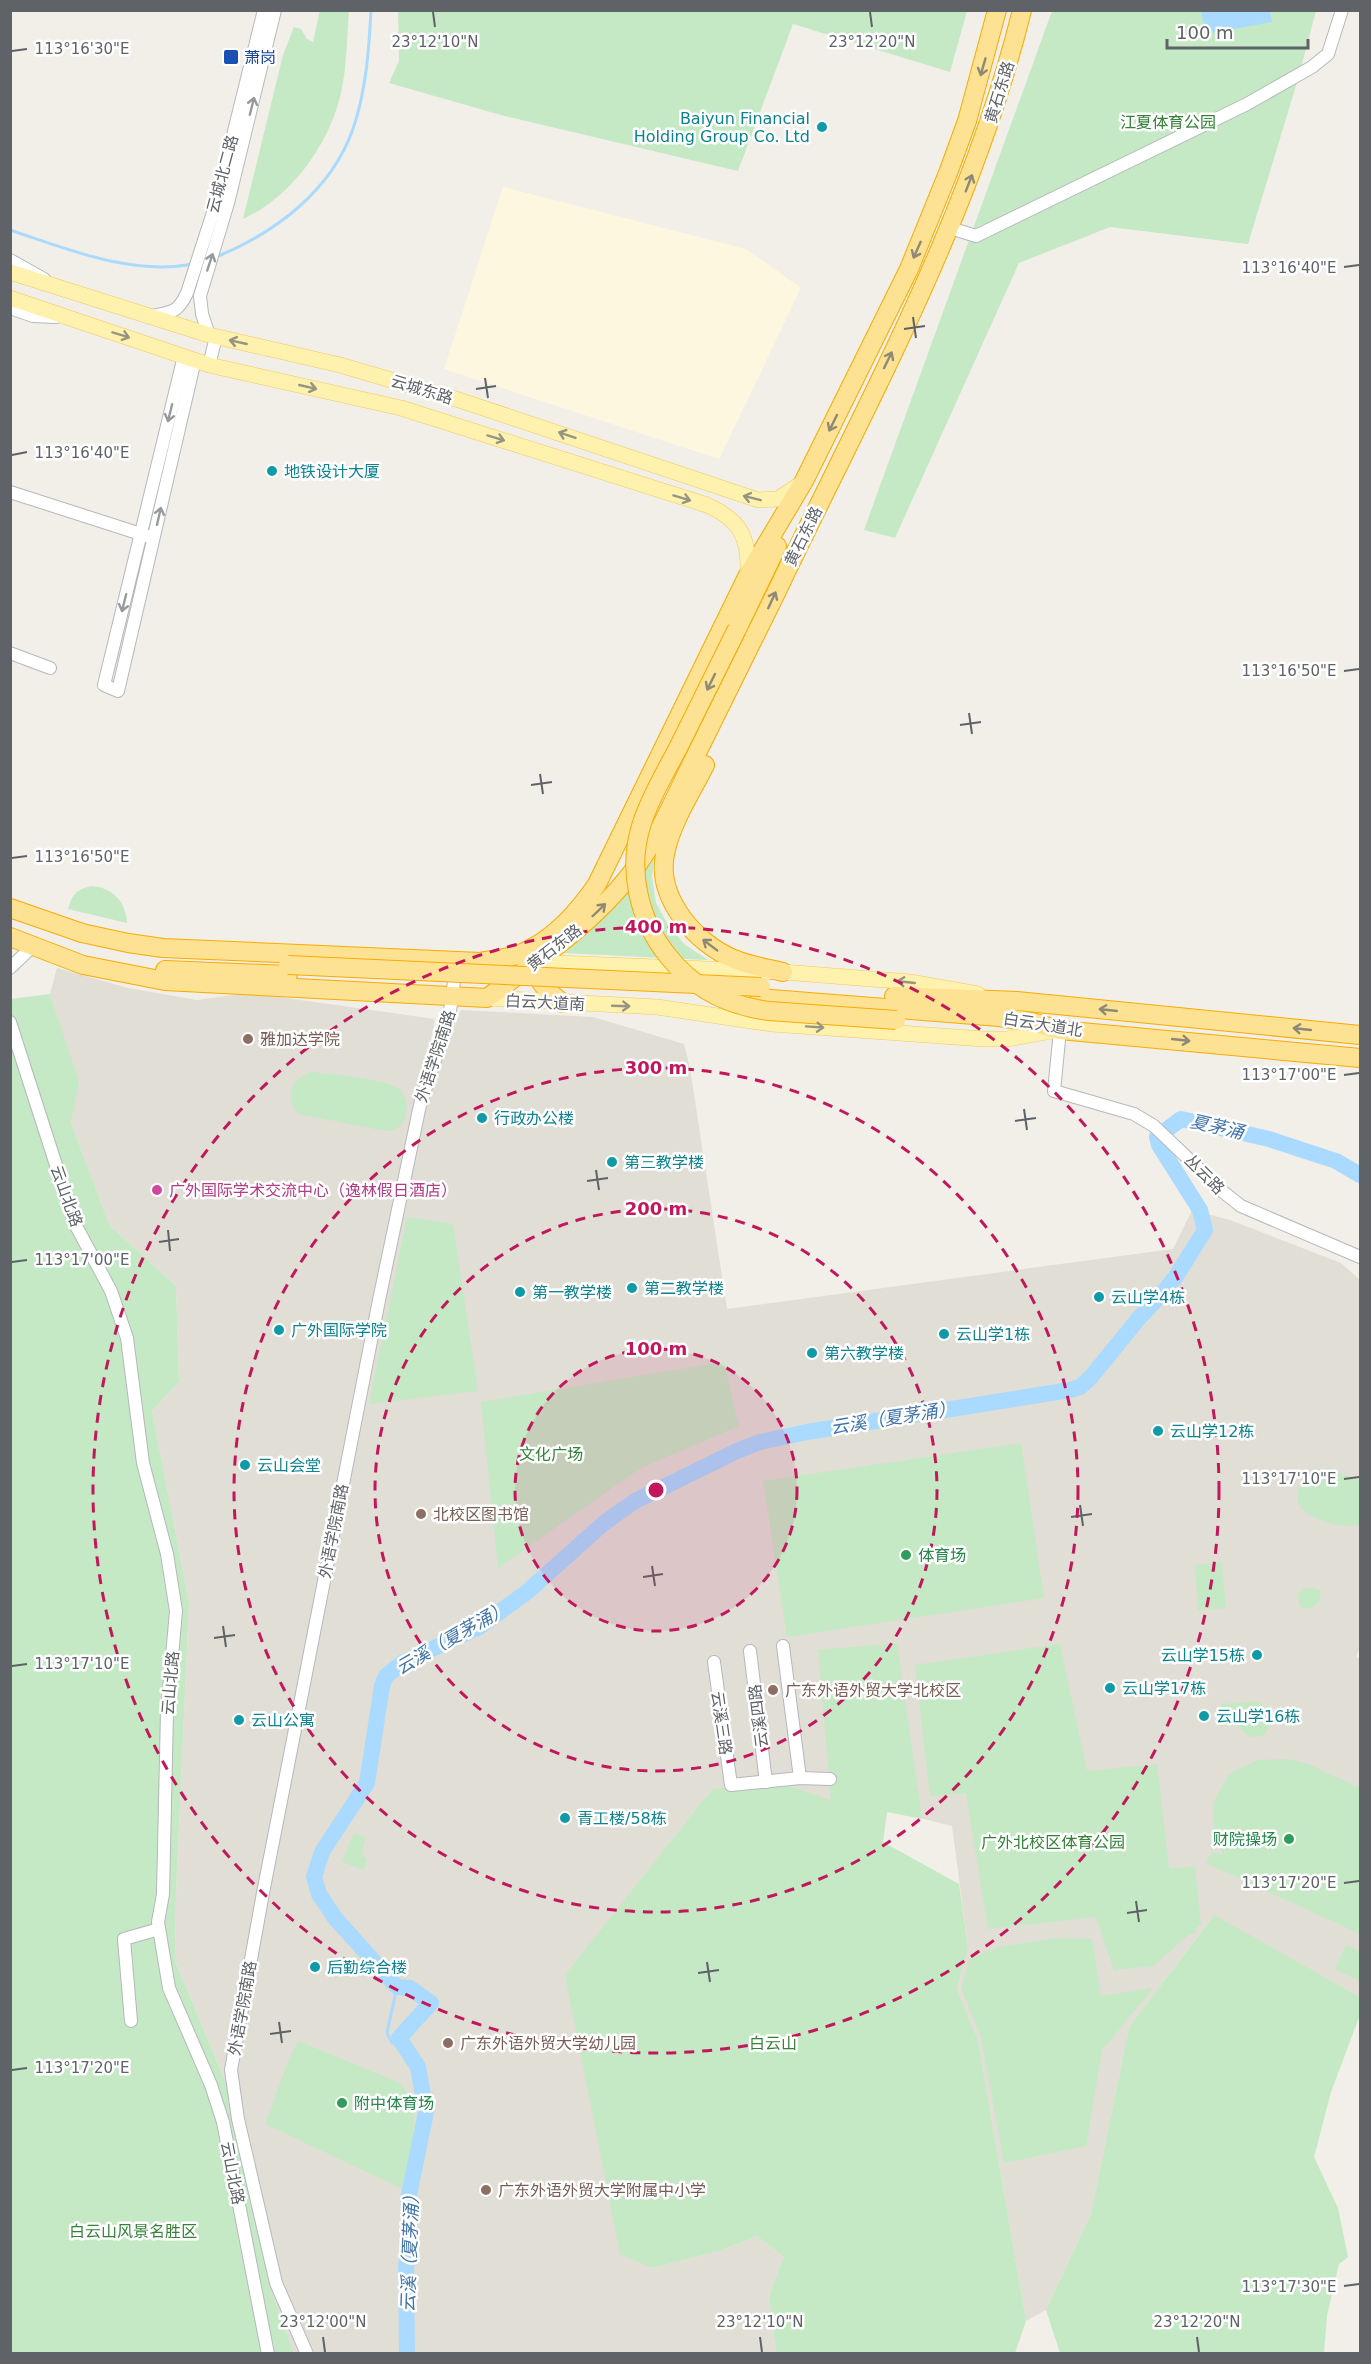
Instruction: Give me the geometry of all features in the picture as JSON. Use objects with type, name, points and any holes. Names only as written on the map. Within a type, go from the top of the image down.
[{"type":"highway","name":"黄石东路","points":[[480,962],[511,956],[529,950],[541,942],[573,915],[588,898],[606,867],[637,799],[748,575],[804,481],[900,289],[926,231],[967,121],[998,10]]},
{"type":"highway","name":"黄石东路","points":[[488,998],[575,931],[621,886],[644,856],[747,653],[922,295],[989,126],[1022,10]]},
{"type":"highway","points":[[804,481],[780,540],[642,824],[636,860],[636,876],[643,911],[649,927],[661,948],[697,985],[730,1003],[750,1009],[993,1028],[1060,1030]]},
{"type":"highway","points":[[747,653],[719,732],[666,847],[665,881],[673,902],[686,922],[702,939],[732,959],[783,972]]},
{"type":"highway","points":[[637,799],[638,813],[645,822],[653,822],[665,817]]},
{"type":"highway","points":[[10,908],[82,933],[128,944],[163,948],[480,962]]},
{"type":"highway","name":"白云大道南","points":[[10,916],[64,939],[131,956],[288,970]]},
{"type":"highway","name":"白云大道南","points":[[10,938],[97,969],[181,983],[488,998]]},
{"type":"highway","points":[[541,942],[536,962],[539,980],[550,994],[563,1003]]},
{"type":"highway","name":"白云大道南","points":[[33,946],[159,969],[288,970],[761,992]]},
{"type":"highway","name":"白云大道北","points":[[761,992],[1005,1000],[1360,1035]]},
{"type":"highway","name":"白云大道北","points":[[761,992],[999,1017],[1032,1022],[1060,1030],[1360,1058]]},
{"type":"main road","name":"云城东路","points":[[10,272],[213,336],[340,365],[407,385],[538,425],[758,500],[768,501],[785,495],[804,481]]},
{"type":"main road","name":"云城东路","points":[[10,298],[196,361],[400,408],[707,506],[721,512],[738,525],[747,545],[748,575]]},
{"type":"main road","points":[[480,962],[559,962],[783,972],[910,982],[953,988],[1005,1000]]},
{"type":"main road","points":[[559,962],[552,973],[551,983],[563,1003]]},
{"type":"main road","name":"白云大道南","points":[[488,998],[657,1007],[762,1023],[984,1039],[1007,1039],[1060,1030]]},
{"type":"street","name":"云城北二路","points":[[222,202],[264,10]]},
{"type":"street","name":"云城北二路","points":[[153,316],[177,309],[187,293],[197,284],[275,10]]},
{"type":"street","points":[[950,228],[976,236],[1247,104],[1312,67],[1328,54],[1342,10]]},
{"type":"street","name":"云城东路","points":[[10,260],[66,291]]},
{"type":"street","name":"云城北二路","points":[[197,284],[202,314],[213,336]]},
{"type":"street","name":"云城东路","points":[[10,308],[33,316],[65,317]]},
{"type":"street","points":[[196,361],[118,691],[104,685],[141,534],[196,361],[213,336]]},
{"type":"street","points":[[707,506],[716,502],[720,494],[713,484]]},
{"type":"street","points":[[10,492],[154,538]]},
{"type":"street","points":[[10,653],[50,669]]},
{"type":"street","points":[[10,968],[33,946]]},
{"type":"street","name":"外语学院南路","points":[[307,2354],[276,2283],[238,2119],[231,2070],[292,1741],[415,1125],[426,1080],[449,1018],[456,960]]},
{"type":"street","name":"云山北路","points":[[10,1022],[75,1224],[111,1291],[127,1338],[142,1463],[167,1554],[176,1611],[167,1712],[164,1894],[158,1922],[169,1988],[206,2074],[223,2122],[268,2354]]},
{"type":"street","name":"丛云路","points":[[1060,1030],[1054,1090],[1134,1114],[1154,1126],[1170,1140],[1232,1200],[1257,1214],[1360,1257]]},
{"type":"street","points":[[783,1646],[800,1778]]},
{"type":"street","name":"云溪四路","points":[[750,1651],[766,1782]]},
{"type":"street","name":"云溪三路","points":[[714,1662],[731,1785],[766,1782]]},
{"type":"street","points":[[766,1782],[800,1778],[830,1779]]},
{"type":"street","points":[[131,2022],[124,1939],[159,1929]]},
{"type":"street","points":[[223,2122],[238,2119]]},
{"type":"shaded area","points":[[503,187],[746,249],[801,288],[719,459],[444,369]]},
{"type":"shaded area","name":"广东外语外贸大学北校区","points":[[57,968],[128,988],[197,1000],[240,994],[272,996],[435,1019],[412,1134],[461,1010],[593,1017],[684,1044],[690,1068],[727,1309],[1173,1249],[1192,1210],[1230,1220],[1341,1263],[1360,1280],[1360,1647],[1356,1657],[1360,1659],[1360,1997],[1213,1916],[1129,2027],[1091,2214],[1046,2310],[1026,2321],[978,2040],[957,1989],[968,1947],[952,1826],[888,1810],[831,1801],[786,1785],[712,1789],[565,1976],[652,2268],[719,2251],[757,2236],[784,2257],[769,2296],[776,2353],[294,2353],[270,2287],[228,2088],[175,1961],[189,1603],[152,1411],[179,1382],[176,1286],[110,1226],[71,1123],[78,1082],[50,994]]},
{"type":"green space","points":[[320,10],[349,11],[345,69],[337,108],[319,147],[293,182],[278,197],[243,219],[283,55],[294,27],[301,29],[307,39],[313,42]]},
{"type":"green space","points":[[398,10],[967,11],[950,72],[793,24],[738,171],[501,115],[389,83],[399,61]]},
{"type":"green space","name":"江夏体育公园","points":[[1052,11],[1316,11],[1248,244],[1110,227],[1019,263],[895,538],[864,530]]},
{"type":"green space","points":[[655,844],[652,877],[656,903],[666,921],[684,944],[708,960],[563,953],[611,911],[629,889]]},
{"type":"green space","points":[[92,886],[106,890],[117,897],[124,909],[127,923],[68,909],[76,893]]},
{"type":"green space","name":"白云山风景名胜区","points":[[50,994],[79,1082],[71,1123],[110,1226],[176,1286],[179,1382],[152,1411],[189,1603],[175,1961],[228,2088],[270,2287],[294,2353],[11,2353],[10,999]]},
{"type":"green space","points":[[313,1072],[368,1079],[396,1087],[404,1095],[407,1107],[402,1124],[394,1130],[385,1131],[299,1114],[291,1102],[292,1088],[300,1078]]},
{"type":"green space","points":[[407,1217],[453,1224],[478,1391],[369,1404]]},
{"type":"green space","name":"文化广场","points":[[724,1362],[739,1426],[641,1468],[498,1568],[481,1402]]},
{"type":"green space","name":"体育场","points":[[1021,1443],[1044,1598],[787,1637],[763,1481]]},
{"type":"green space","points":[[1330,1468],[1360,1482],[1360,1524],[1346,1526],[1328,1523],[1305,1512],[1300,1507],[1298,1493],[1306,1475]]},
{"type":"green space","points":[[1222,1563],[1226,1608],[1198,1610],[1195,1565]]},
{"type":"green space","points":[[1303,1588],[1314,1588],[1321,1591],[1319,1602],[1314,1607],[1303,1609],[1299,1605],[1298,1595]]},
{"type":"green space","name":"白云山","points":[[897,1643],[922,1819],[887,1812],[883,1842],[959,1884],[968,1947],[957,1989],[978,2040],[1026,2321],[1015,2353],[776,2353],[769,2296],[784,2257],[757,2236],[719,2251],[652,2268],[620,2254],[565,1975],[712,1789],[786,1785],[831,1800],[818,1650]]},
{"type":"green space","name":"广外北校区体育公园","points":[[1060,1644],[1087,1771],[1157,1764],[1169,1868],[1195,1867],[1201,1924],[1196,1928],[1197,1933],[1189,1934],[1154,1966],[1114,1970],[1096,1917],[988,1929],[966,1793],[930,1796],[915,1665]]},
{"type":"green space","points":[[1258,1701],[1270,1717],[1269,1726],[1263,1736],[1248,1737],[1238,1725],[1223,1726],[1222,1704]]},
{"type":"green space","name":"财院操场","points":[[1289,1759],[1308,1764],[1360,1788],[1360,1934],[1206,1863],[1212,1852],[1223,1855],[1213,1827],[1213,1803],[1229,1774],[1258,1760]]},
{"type":"green space","points":[[354,1833],[365,1838],[361,1855],[367,1858],[364,1870],[342,1862]]},
{"type":"green space","points":[[1214,1915],[1360,1997],[1360,2015],[1331,2092],[1314,2157],[1338,2208],[1348,2257],[1339,2264],[1327,2316],[1324,2353],[1060,2353],[1046,2310],[1091,2214],[1129,2027]]},
{"type":"green space","points":[[1060,1938],[1092,1939],[1101,1996],[1153,1988],[1102,2050],[1086,2146],[1004,2163],[981,2037],[961,1988],[970,1958],[1003,1946]]},
{"type":"green space","points":[[1346,1945],[1360,1952],[1360,1981],[1335,1969]]},
{"type":"green space","name":"附中体育场","points":[[298,2041],[398,2082],[407,2092],[412,2104],[414,2132],[403,2189],[265,2124]]},
{"type":"water","points":[[1201,11],[1270,11],[1272,22],[1206,34]]},
{"type":"waterway","points":[[216,257],[259,236],[279,222],[316,190],[331,172],[353,129],[361,100],[371,10]]},
{"type":"waterway","points":[[10,230],[100,259],[123,264],[170,267],[193,264]]},
{"type":"waterway","name":"云溪（夏茅涌）","points":[[407,2354],[406,2268],[410,2227],[408,2200],[426,2112],[418,2067],[399,2038],[431,2003],[410,1988],[397,1987],[335,1918],[319,1894],[314,1877],[322,1852],[367,1783],[382,1686],[386,1676],[402,1663],[479,1627],[527,1592],[604,1523],[635,1501],[737,1451],[760,1442],[807,1432],[1080,1387],[1175,1278],[1205,1230],[1200,1210],[1159,1145],[1157,1137],[1181,1119],[1269,1139],[1336,1161],[1360,1175]]},
{"type":"waterway","points":[[397,1987],[387,2033],[392,2043],[399,2038]]},
{"type":"place","name":"萧岗","points":[[231,57]]},
{"type":"place","name":"Baiyun Financial Holding Group Co. Ltd","points":[[822,127]]},
{"type":"place","name":"地铁设计大厦","points":[[272,471]]},
{"type":"place","name":"雅加达学院","points":[[248,1039]]},
{"type":"place","name":"行政办公楼","points":[[482,1118]]},
{"type":"place","name":"第三教学楼","points":[[612,1162]]},
{"type":"place","name":"广外国际学术交流中心（逸林假日酒店）","points":[[157,1190]]},
{"type":"place","name":"第二教学楼","points":[[632,1288]]},
{"type":"place","name":"第一教学楼","points":[[520,1292]]},
{"type":"place","name":"云山学4栋","points":[[1099,1297]]},
{"type":"place","name":"广外国际学院","points":[[279,1330]]},
{"type":"place","name":"云山学1栋","points":[[944,1334]]},
{"type":"place","name":"第六教学楼","points":[[812,1353]]},
{"type":"place","name":"云山学12栋","points":[[1158,1431]]},
{"type":"place","name":"云山会堂","points":[[245,1465]]},
{"type":"place","name":"北校区图书馆","points":[[421,1514]]},
{"type":"place","name":"体育场","points":[[906,1555]]},
{"type":"place","name":"云山学15栋","points":[[1257,1655]]},
{"type":"place","name":"云山学17栋","points":[[1110,1688]]},
{"type":"place","name":"广东外语外贸大学北校区","points":[[773,1690]]},
{"type":"place","name":"云山学16栋","points":[[1204,1716]]},
{"type":"place","name":"云山公寓","points":[[239,1720]]},
{"type":"place","name":"青工楼/58栋","points":[[565,1818]]},
{"type":"place","name":"财院操场","points":[[1289,1839]]},
{"type":"place","name":"后勤综合楼","points":[[315,1967]]},
{"type":"place","name":"广东外语外贸大学幼儿园","points":[[448,2043]]},
{"type":"place","name":"附中体育场","points":[[342,2103]]},
{"type":"place","name":"广东外语外贸大学附属中小学","points":[[486,2190]]},
{"type":"water label","name":"夏茅涌","points":[[1217,1127]]}]
